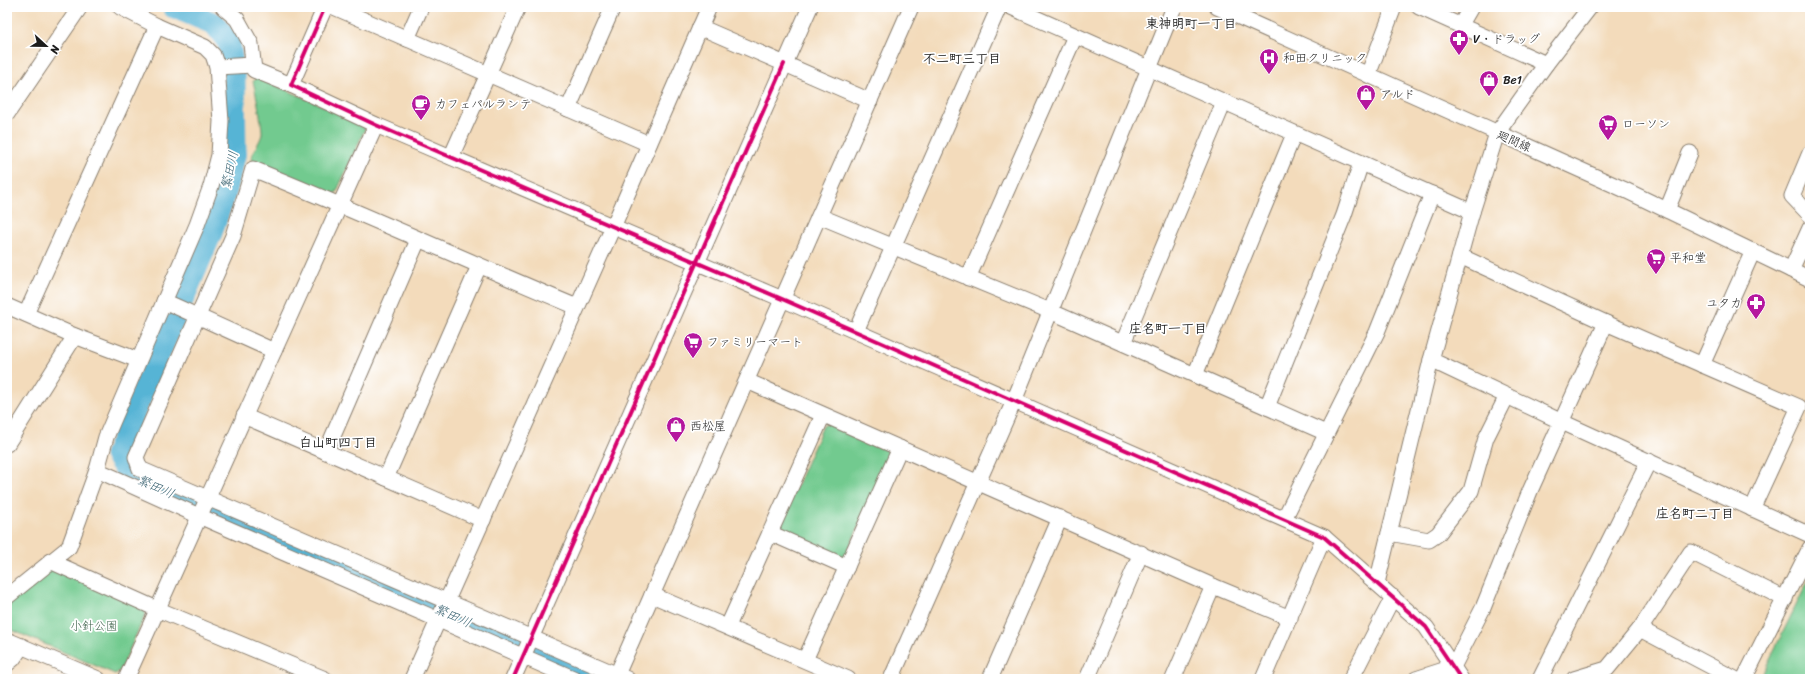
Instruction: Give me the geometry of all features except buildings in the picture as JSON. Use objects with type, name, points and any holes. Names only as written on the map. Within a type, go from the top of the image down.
[{"type":"street","points":[[7,114],[80,7]]},
{"type":"street","points":[[7,597],[69,547],[106,437],[197,224],[211,186],[220,155],[221,121],[217,67],[213,55],[205,47],[157,26],[120,7]]},
{"type":"street","points":[[223,7],[237,19],[251,44],[254,70],[291,85],[376,125],[613,226],[1324,537],[1426,627],[1456,673]]},
{"type":"street","points":[[291,85],[325,7]]},
{"type":"street","points":[[334,7],[649,144]]},
{"type":"street","points":[[407,39],[421,7]]},
{"type":"street","points":[[451,157],[518,7]]},
{"type":"street","points":[[568,109],[613,7]]},
{"type":"street","points":[[412,679],[709,7]]},
{"type":"street","points":[[513,679],[810,7]]},
{"type":"street","points":[[577,307],[418,240],[340,204],[253,169],[233,236],[136,457],[140,469],[447,601],[620,678],[652,595],[911,7]]},
{"type":"street","points":[[856,332],[999,7]]},
{"type":"street","points":[[1011,7],[1472,212]]},
{"type":"street","points":[[891,679],[1014,401],[1174,7]]},
{"type":"street","name":"廻間線","points":[[1216,7],[1667,210],[1810,279]]},
{"type":"street","points":[[1368,75],[1394,7]]},
{"type":"street","points":[[1419,7],[1546,64]]},
{"type":"street","points":[[1460,26],[1471,7]]},
{"type":"street","points":[[1377,583],[1431,360],[1472,212],[1498,133],[1546,64],[1590,7]]},
{"type":"street","points":[[26,314],[157,26]]},
{"type":"street","points":[[700,28],[870,101]]},
{"type":"street","points":[[968,278],[1075,36]]},
{"type":"street","points":[[217,67],[253,65]]},
{"type":"street","points":[[1123,344],[1224,102]]},
{"type":"street","points":[[126,679],[376,125]]},
{"type":"street","points":[[1195,375],[1294,134]]},
{"type":"street","points":[[1667,210],[1690,153]]},
{"type":"street","points":[[1810,153],[1792,196],[1810,215]]},
{"type":"street","points":[[1267,407],[1344,215],[1360,163]]},
{"type":"street","points":[[1284,519],[1377,332],[1432,194]]},
{"type":"street","points":[[819,216],[1050,311],[1326,433]]},
{"type":"street","points":[[1791,270],[1810,228]]},
{"type":"street","points":[[326,452],[418,240]]},
{"type":"street","points":[[1702,365],[1754,251]]},
{"type":"street","points":[[1460,256],[1606,323],[1799,407],[1752,509]]},
{"type":"street","points":[[386,478],[479,266]]},
{"type":"street","points":[[164,301],[274,351]]},
{"type":"street","points":[[7,306],[75,336],[138,360]]},
{"type":"street","points":[[1456,673],[1530,491],[1606,323]]},
{"type":"street","points":[[7,444],[75,336]]},
{"type":"street","points":[[1431,360],[1810,536]]},
{"type":"street","points":[[747,381],[1141,553],[1213,586],[1290,618]]},
{"type":"street","points":[[1389,533],[1429,540],[1438,534],[1471,491],[1486,438],[1507,396]]},
{"type":"street","points":[[728,626],[824,415]]},
{"type":"street","points":[[244,416],[483,520]]},
{"type":"street","points":[[805,660],[900,448]]},
{"type":"street","points":[[1540,679],[1649,461]]},
{"type":"street","points":[[96,470],[575,679]]},
{"type":"street","points":[[990,679],[1060,518]]},
{"type":"street","points":[[770,532],[847,567]]},
{"type":"street","points":[[1263,679],[1324,537]]},
{"type":"street","points":[[1744,679],[1810,548]]},
{"type":"street","points":[[1574,679],[1607,669],[1640,629],[1691,552],[1784,599]]},
{"type":"street","points":[[1087,679],[1141,553]]},
{"type":"street","points":[[50,561],[158,609],[325,679]]},
{"type":"street","points":[[1173,679],[1213,586]]},
{"type":"street","points":[[652,595],[728,626],[848,679]]},
{"type":"street","points":[[1353,678],[1393,597]]},
{"type":"street","points":[[1640,629],[1735,679]]},
{"type":"street","points":[[7,640],[98,679]]},
{"type":"street","points":[[7,664],[14,659],[22,646]]},
{"type":"street","points":[[1416,679],[1456,673]]},
{"type":"green space","points":[[256,77],[363,123],[365,129],[336,193],[331,195],[251,160],[262,134],[259,108],[253,82]]},
{"type":"green space","points":[[829,423],[888,449],[890,455],[845,557],[840,559],[781,533],[778,528],[823,426]]},
{"type":"green space","name":"小針公園","points":[[50,568],[144,607],[146,613],[120,671],[115,674],[7,628],[7,602]]},
{"type":"green space","points":[[1810,577],[1810,679],[1760,679]]},
{"type":"waterway","name":"繁田川","points":[[174,7],[215,24],[229,43],[234,74],[235,152],[226,190],[211,233],[116,455],[129,474],[599,679]]},
{"type":"cycle path","points":[[325,7],[291,85],[376,125],[782,299],[1324,537],[1426,627],[1461,679]]},
{"type":"cycle path","points":[[513,679],[784,64]]},
{"type":"place","name":"V・ドラッグ","points":[[1459,56]]},
{"type":"place","name":"和田クリニック","points":[[1269,75]]},
{"type":"place","name":"Be1","points":[[1489,97]]},
{"type":"place","name":"アルド","points":[[1366,111]]},
{"type":"place","name":"カフェパルランテ","points":[[421,121]]},
{"type":"place","name":"ローソン","points":[[1608,141]]},
{"type":"place","name":"平和堂","points":[[1656,275]]},
{"type":"place","name":"ユタカ","points":[[1756,320]]},
{"type":"place","name":"ファミリーマート","points":[[693,359]]},
{"type":"place","name":"西松屋","points":[[676,443]]},
{"type":"district","name":"東神明町一丁目","points":[[1191,23]]},
{"type":"district","name":"不二町三丁目","points":[[962,58]]},
{"type":"district","name":"庄名町一丁目","points":[[1168,328]]},
{"type":"district","name":"白山町四丁目","points":[[338,442]]},
{"type":"district","name":"庄名町二丁目","points":[[1695,513]]}]
